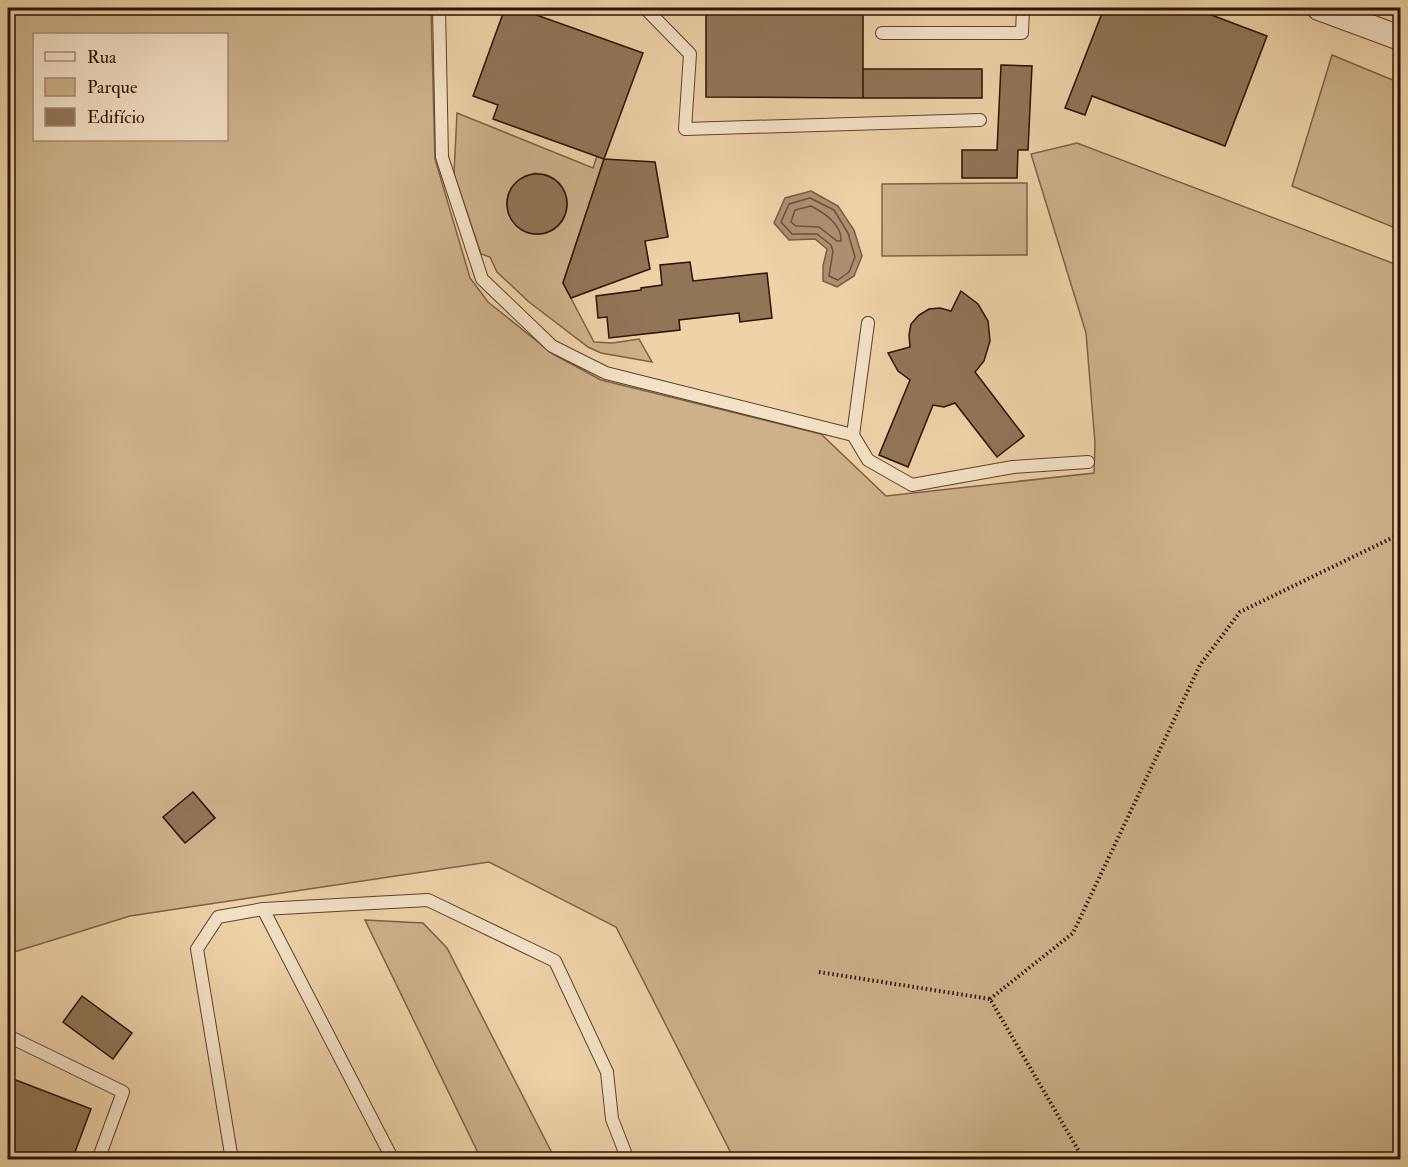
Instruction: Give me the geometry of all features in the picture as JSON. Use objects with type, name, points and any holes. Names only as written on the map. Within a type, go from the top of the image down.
[{"type":"street","points":[[1319,8],[1401,38]]},
{"type":"lane","points":[[439,8],[442,157],[482,279],[552,346],[606,373],[853,435]]},
{"type":"lane","points":[[645,8],[690,54],[685,129],[980,120]]},
{"type":"lane","points":[[882,33],[1022,33],[1023,8]]},
{"type":"lane","points":[[868,323],[853,435],[868,460],[912,485],[1013,467],[1088,462]]},
{"type":"lane","points":[[232,1160],[197,949],[218,917],[262,909],[428,900],[555,961],[608,1072],[612,1119],[628,1160]]},
{"type":"lane","points":[[262,909],[393,1160]]},
{"type":"lane","points":[[8,1036],[123,1092],[98,1160]]},
{"type":"path","points":[[819,972],[990,999],[1073,933],[1200,665],[1240,612],[1401,534]]},
{"type":"path","points":[[990,999],[1084,1160]]},
{"type":"green space","points":[[8,8],[431,8],[435,159],[470,278],[488,302],[553,354],[601,380],[821,434],[886,496],[1094,473],[1095,443],[1086,333],[1031,154],[1077,143],[1400,266],[1400,1159],[734,1159],[616,927],[489,862],[130,916],[8,954]]},
{"type":"green space","points":[[1332,55],[1400,83],[1400,230],[1292,186]]},
{"type":"green space","points":[[457,113],[593,168],[597,156],[604,159],[563,283],[594,342],[612,343],[639,339],[652,362],[601,353],[588,347],[529,302],[497,272],[490,257],[481,254],[454,174]],"holes":[[[535,173],[547,175],[559,183],[567,198],[567,209],[564,218],[553,230],[534,234],[524,231],[516,224],[507,206],[508,195],[513,186],[523,177]]]},
{"type":"green space","points":[[1027,183],[1027,255],[882,256],[882,184]]},
{"type":"green space","points":[[365,920],[423,923],[447,948],[555,1159],[481,1159]]},
{"type":"water","points":[[811,191],[838,206],[854,230],[862,256],[854,276],[837,287],[823,281],[823,266],[827,249],[815,239],[789,240],[774,223],[785,198]]},
{"type":"building","points":[[505,8],[517,8],[643,53],[604,159],[493,119],[498,105],[473,96]]},
{"type":"building","points":[[706,8],[863,8],[863,98],[706,97]]},
{"type":"building","points":[[1104,8],[1193,8],[1267,36],[1225,146],[1092,96],[1085,115],[1065,108]]},
{"type":"building","points":[[1001,65],[1032,66],[1028,150],[1018,150],[1017,178],[962,178],[962,150],[997,150]]},
{"type":"building","points":[[863,69],[982,69],[982,98],[863,98]]},
{"type":"building","points":[[604,159],[655,162],[668,237],[645,241],[650,269],[571,298],[563,283]]},
{"type":"building","points":[[531,174],[543,174],[554,179],[562,187],[567,204],[565,216],[554,229],[543,234],[531,234],[520,229],[512,221],[507,210],[507,198],[512,187],[520,179]]},
{"type":"building","points":[[690,262],[693,281],[767,273],[772,318],[740,322],[739,313],[679,320],[680,330],[609,338],[607,317],[598,318],[596,296],[662,285],[660,265]]},
{"type":"building","points":[[961,291],[978,304],[988,321],[990,341],[984,361],[975,372],[1024,436],[997,457],[955,403],[944,407],[933,405],[908,467],[879,455],[910,380],[898,371],[888,353],[910,347],[911,324],[919,315],[929,309],[940,308],[951,311]]},
{"type":"building","points":[[193,792],[215,818],[185,843],[163,817]]},
{"type":"building","points":[[82,996],[132,1033],[113,1059],[63,1022]]},
{"type":"building","points":[[8,1077],[91,1109],[72,1160],[8,1160]]}]
